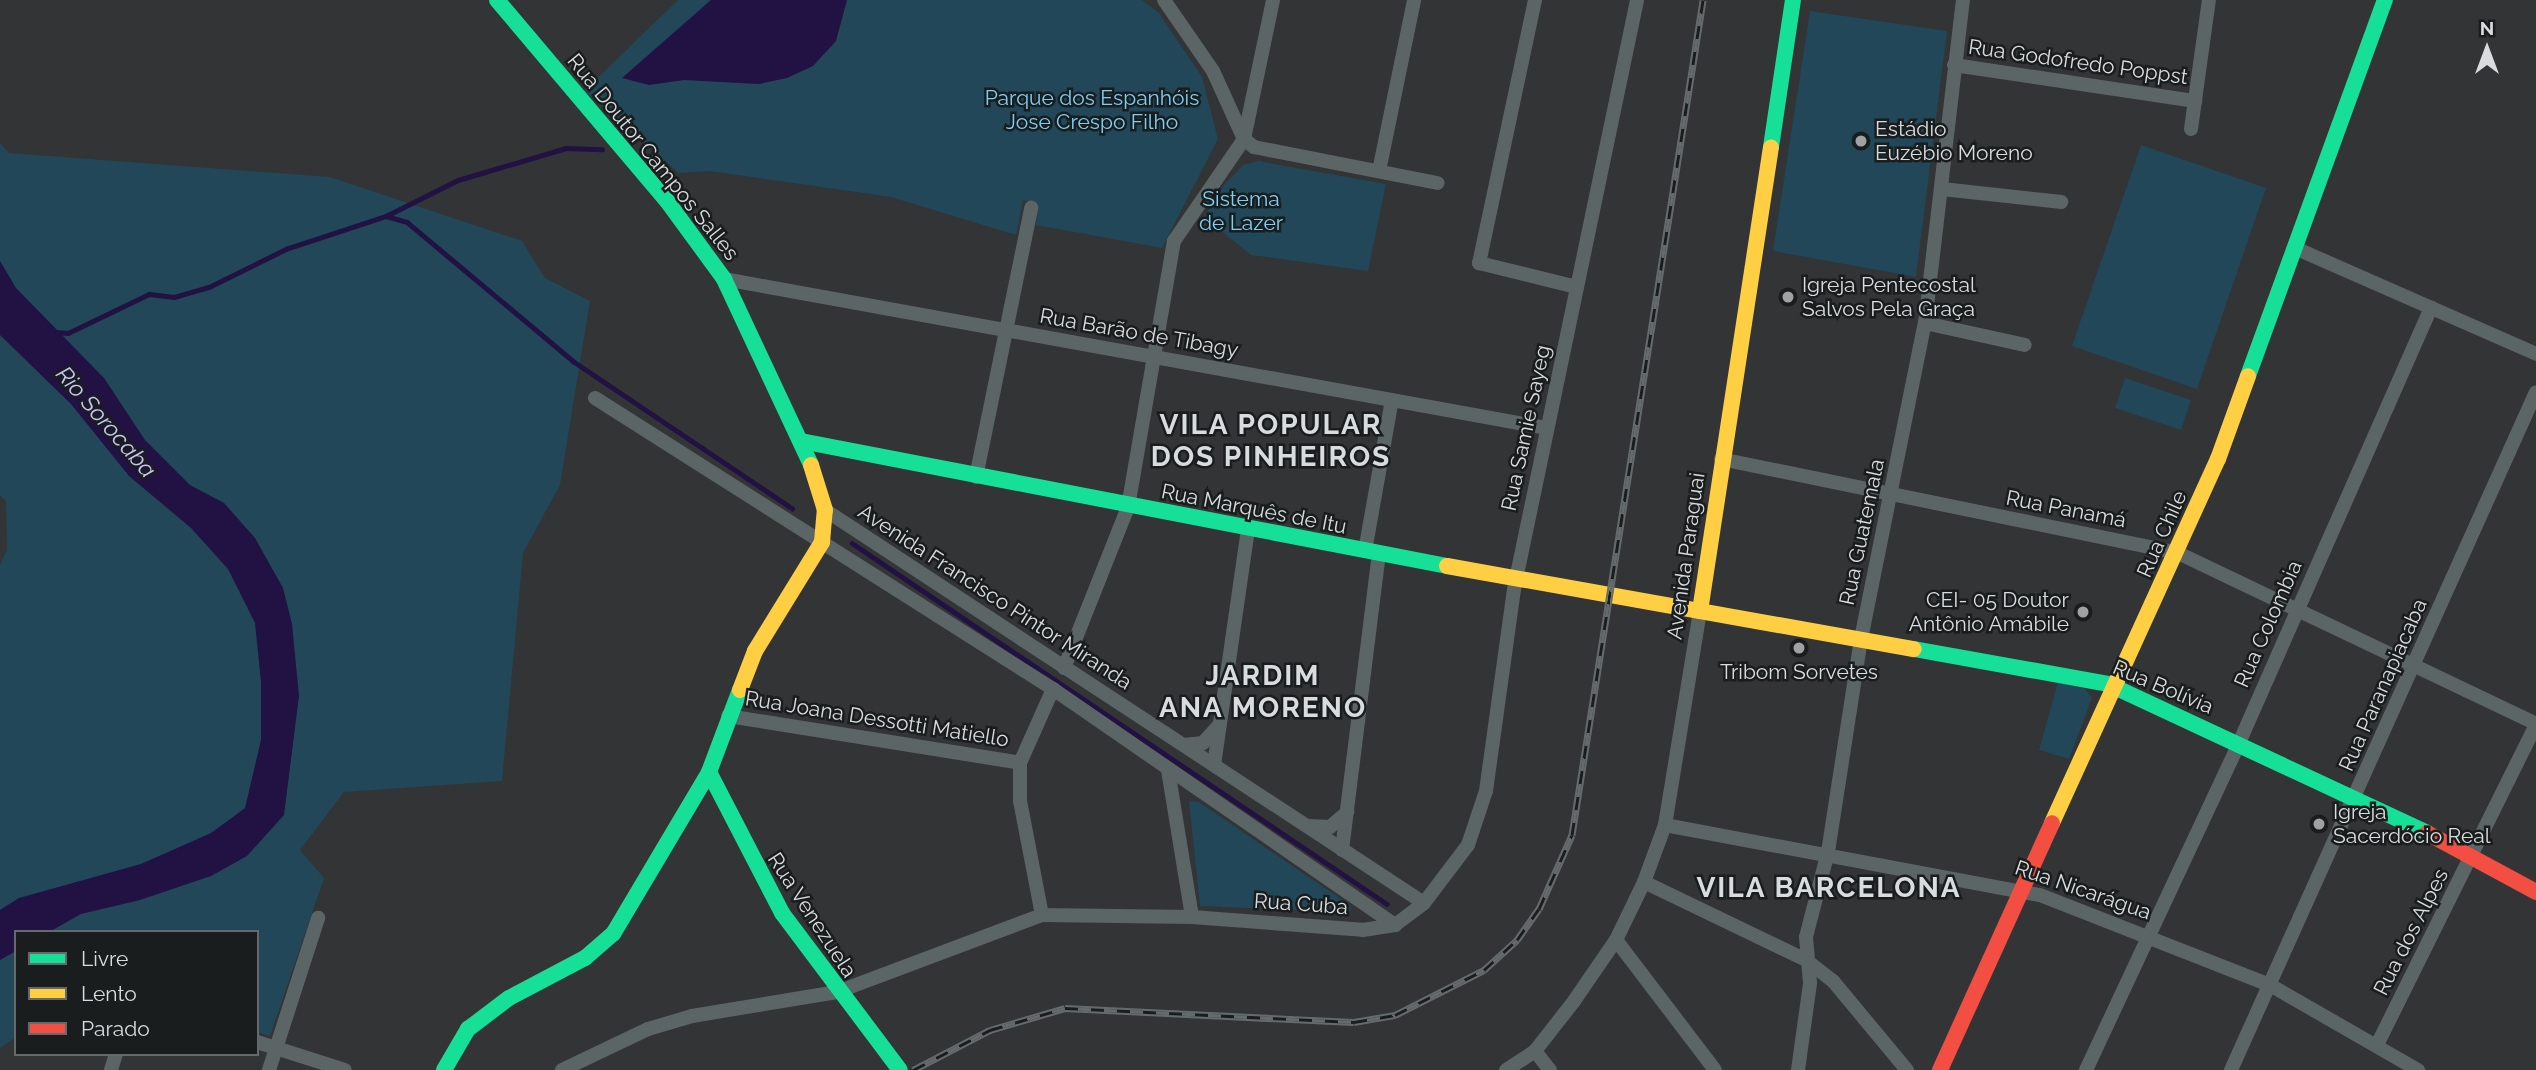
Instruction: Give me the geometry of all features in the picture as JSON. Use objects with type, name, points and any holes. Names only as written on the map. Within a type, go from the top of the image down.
[{"type":"main road","name":"Rua Doutor Campos Salles","points":[[444,1070],[468,1029],[509,998],[586,958],[613,934],[709,772],[728,716],[755,651],[821,542],[825,510],[820,486],[801,441],[724,279],[667,201],[497,0]]},
{"type":"main road","name":"Avenida Paraguai","points":[[1700,611],[1721,459],[1793,0]]},
{"type":"main road","name":"Rua Chile","points":[[1940,1070],[2218,459],[2385,0]]},
{"type":"main road","name":"Rua Marquês de Itu","points":[[801,441],[1248,530],[1700,611]]},
{"type":"main road","name":"Rua Bolívia","points":[[1700,611],[2116,686],[2473,855],[2536,892]]},
{"type":"main road","name":"Rua Venezuela","points":[[709,772],[751,861],[837,992],[896,1066]]},
{"type":"main road","points":[[875,1070],[896,1066]]},
{"type":"street","points":[[1164,0],[1213,72],[1244,139],[1254,147],[1438,183]]},
{"type":"street","points":[[1065,668],[1128,507],[1174,241],[1244,139],[1273,0]]},
{"type":"street","points":[[1379,172],[1415,0]]},
{"type":"street","points":[[1535,0],[1479,263],[1577,287]]},
{"type":"street","name":"Rua Samie Sayeg","points":[[1516,578],[1637,0]]},
{"type":"street","name":"Rua Guatemala","points":[[1798,1070],[1810,983],[1806,937],[1828,852],[1861,639],[1925,323],[1963,0]]},
{"type":"street","points":[[2191,129],[2209,0]]},
{"type":"street","name":"Rua Godofredo Poppst","points":[[1954,65],[2195,101]]},
{"type":"street","points":[[1942,189],[2061,202]]},
{"type":"street","points":[[976,477],[1031,208]]},
{"type":"street","points":[[2295,248],[2536,354]]},
{"type":"street","name":"Rua Barão de Tibagy","points":[[724,279],[1546,428]]},
{"type":"street","name":"Rua Colombia","points":[[2086,1070],[2239,743],[2431,307]]},
{"type":"street","points":[[1925,323],[2025,345]]},
{"type":"street","name":"Rua Paranapiacaba","points":[[2231,1070],[2355,801],[2536,392]]},
{"type":"street","points":[[595,398],[1053,689],[1395,925],[1424,903],[1468,845],[1486,791],[1516,578]]},
{"type":"street","points":[[1342,850],[1372,552],[1392,400]]},
{"type":"street","name":"Rua Panamá","points":[[1721,459],[2176,552],[2536,724]]},
{"type":"street","name":"Avenida Francisco Pintor Miranda","points":[[825,510],[1424,903]]},
{"type":"street","points":[[1214,765],[1248,530]]},
{"type":"street","name":"Avenida Paraguai","points":[[1506,1070],[1535,1051],[1616,940],[1644,882],[1665,825],[1700,611]]},
{"type":"street","points":[[1039,651],[1065,650],[1075,641]]},
{"type":"street","points":[[1042,915],[1020,801],[1020,763],[1053,689]]},
{"type":"street","name":"Rua Joana Dessotti Matiello","points":[[728,716],[1020,763]]},
{"type":"street","points":[[1184,745],[1203,743],[1220,722]]},
{"type":"street","name":"Rua dos Alpes","points":[[2377,1045],[2536,724]]},
{"type":"street","points":[[1168,770],[1192,917]]},
{"type":"street","points":[[1305,825],[1330,827],[1347,812]]},
{"type":"street","name":"Rua Nicarágua","points":[[1665,825],[1828,852],[2023,889],[2149,935],[2270,985],[2418,1070]]},
{"type":"street","points":[[1644,882],[1806,960],[1833,981],[1907,1070]]},
{"type":"street","name":"Rua Cuba","points":[[562,1070],[609,1045],[692,1016],[837,992],[1042,915],[1192,917],[1328,929],[1395,925]]},
{"type":"street","points":[[269,1070],[318,918]]},
{"type":"street","points":[[1616,940],[1714,1070]]},
{"type":"street","points":[[259,1043],[345,1070]]},
{"type":"street","points":[[1535,1051],[1550,1070]]},
{"type":"green space","name":"Parque dos Espanhóis Jose Crespo Filho","points":[[678,0],[1142,0],[1159,13],[1202,77],[1218,139],[1162,248],[1036,225],[1038,204],[1023,200],[1016,235],[891,197],[710,171],[679,173],[584,91]]},
{"type":"green space","name":"Estádio Euzébio Moreno","points":[[1810,11],[1947,31],[1916,277],[1773,251]]},
{"type":"green space","points":[[0,143],[9,153],[330,177],[522,241],[545,278],[590,301],[560,485],[523,553],[502,781],[344,792],[300,850],[324,878],[270,1036],[259,1033],[259,930],[14,930],[14,1038],[0,1048],[0,565],[7,550],[6,501],[0,495]]},
{"type":"green space","points":[[2141,145],[2266,188],[2197,389],[2072,346]]},
{"type":"green space","name":"Sistema de Lazer","points":[[1258,161],[1386,184],[1368,271],[1251,255],[1204,217],[1224,185],[1243,165]]},
{"type":"green space","points":[[2125,378],[2191,400],[2181,430],[2115,408]]},
{"type":"green space","points":[[2058,682],[2085,689],[2092,698],[2069,759],[2039,750]]},
{"type":"green space","points":[[1189,801],[1199,802],[1351,906],[1350,912],[1200,906]]},
{"type":"water","points":[[711,0],[847,0],[836,41],[813,66],[787,78],[759,84],[684,80],[649,85],[622,78]]},
{"type":"water","name":"Rio Sorocaba","points":[[0,261],[16,288],[104,378],[145,440],[190,485],[224,503],[255,538],[283,588],[292,624],[299,696],[284,815],[247,856],[211,876],[140,900],[81,914],[53,930],[14,930],[14,952],[0,960],[0,910],[19,898],[141,864],[211,833],[245,808],[261,740],[261,682],[255,623],[228,569],[191,528],[129,476],[71,404],[0,335]]},
{"type":"waterway","points":[[56,332],[68,333],[149,294],[174,297],[209,287],[286,249],[386,216],[458,180],[566,148],[602,149]]},
{"type":"waterway","points":[[386,216],[407,222],[573,361],[792,508]]},
{"type":"waterway","points":[[852,543],[1387,904]]},
{"type":"railway","points":[[913,1070],[990,1030],[1065,1008],[1354,1022],[1395,1015],[1484,970],[1517,940],[1539,909],[1572,835],[1703,0]]},
{"type":"traffic: fast","points":[[497,0],[667,201],[724,279],[811,465]]},
{"type":"traffic: fast","points":[[1771,147],[1793,0]]},
{"type":"traffic: fast","points":[[2248,376],[2385,0]]},
{"type":"traffic: fast","points":[[801,441],[1447,566]]},
{"type":"traffic: fast","points":[[1914,649],[2108,684],[2427,833]]},
{"type":"traffic: fast","points":[[444,1070],[468,1029],[509,998],[585,958],[613,934],[709,772],[740,690]]},
{"type":"traffic: fast","points":[[709,772],[782,913],[900,1070]]},
{"type":"traffic: slow","points":[[1700,611],[1771,147]]},
{"type":"traffic: slow","points":[[2052,823],[2218,459],[2248,376]]},
{"type":"traffic: slow","points":[[740,690],[755,651],[822,542],[825,510],[811,465]]},
{"type":"traffic: slow","points":[[1447,566],[1914,649]]},
{"type":"traffic: jam","points":[[1940,1070],[2052,823]]},
{"type":"traffic: jam","points":[[2427,833],[2536,892]]},
{"type":"place","name":"Estádio Euzébio Moreno","points":[[1861,141]]},
{"type":"place","name":"Igreja Pentecostal Salvos Pela Graça","points":[[1788,297]]},
{"type":"place","name":"CEI- 05 Doutor Antônio Amábile","points":[[2083,612]]},
{"type":"place","name":"Tribom Sorvetes","points":[[1799,648]]},
{"type":"place","name":"Igreja Sacerdócio Real","points":[[2319,824]]},
{"type":"district","name":"VILA POPULAR DOS PINHEIROS","points":[[1271,441]]},
{"type":"district","name":"JARDIM ANA MORENO","points":[[1263,692]]},
{"type":"district","name":"VILA BARCELONA","points":[[1829,888]]}]
